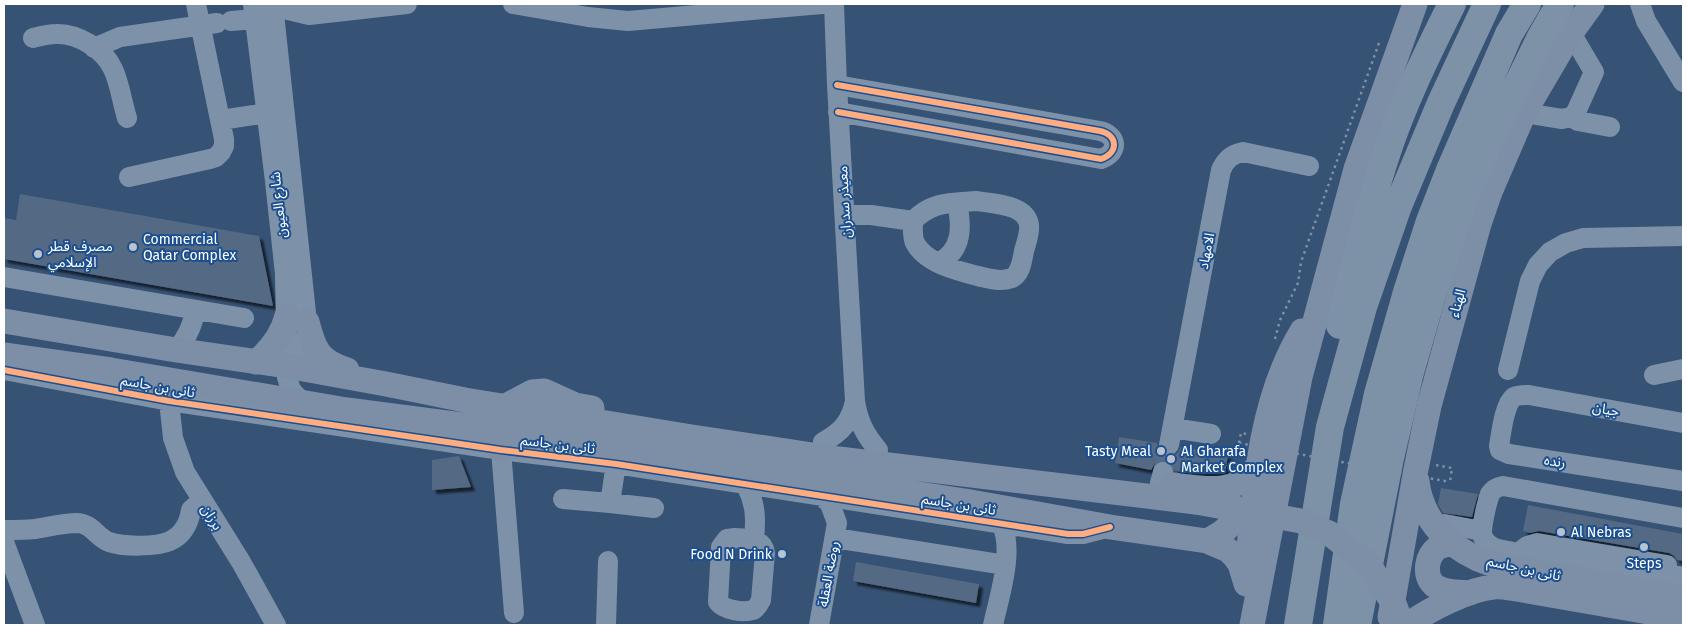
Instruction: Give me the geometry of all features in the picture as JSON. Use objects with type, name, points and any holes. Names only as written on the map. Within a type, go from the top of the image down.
[{"type":"highway","points":[[1330,427],[1329,371],[1373,196],[1385,156],[1403,108],[1452,4]]},
{"type":"highway","points":[[1298,625],[1330,427],[1363,307],[1398,206],[1441,103],[1487,4]]},
{"type":"highway","points":[[1337,625],[1354,504],[1378,394],[1407,292],[1430,221],[1450,170],[1509,34],[1526,4]]},
{"type":"highway","points":[[1357,625],[1390,458],[1432,292],[1460,210],[1487,147],[1541,37],[1560,4]]},
{"type":"main road","points":[[1252,625],[1300,377],[1356,169],[1415,4]]},
{"type":"main road","name":"الهناء","points":[[1389,625],[1428,406],[1479,224],[1490,192],[1524,113],[1571,33],[1592,4]]},
{"type":"main road","points":[[1238,625],[1246,584],[1257,467],[1276,388],[1294,345],[1320,306]]},
{"type":"main road","points":[[122,359],[142,359],[220,372],[231,369],[270,349],[281,333],[297,319],[320,356],[331,364],[435,388],[465,400]]},
{"type":"main road","points":[[8,324],[146,366],[260,385],[275,386],[295,380]]},
{"type":"main road","name":"ثانى بن جاسم","points":[[8,324],[246,360],[295,380],[347,410],[587,441],[1207,541],[1228,550],[1235,557],[1240,564],[1246,584]]},
{"type":"main road","name":"ثانى بن جاسم","points":[[4,355],[121,372],[386,384],[504,407],[824,457],[1205,496]]},
{"type":"main road","points":[[347,410],[343,398],[347,390],[353,387],[386,384]]},
{"type":"main road","points":[[504,407],[532,392],[544,391],[585,407],[878,450],[1040,467],[1162,477],[1205,496],[1301,521],[1330,533],[1369,565],[1395,606],[1402,625]]},
{"type":"main road","points":[[473,426],[502,450]]},
{"type":"main road","points":[[560,458],[587,441]]},
{"type":"main road","points":[[1205,496],[1242,482],[1257,467]]},
{"type":"main road","name":"ثانى بن جاسم","points":[[1416,469],[1423,508],[1430,521],[1440,532],[1448,533],[1477,558],[1489,562],[1680,590]]},
{"type":"main road","points":[[1205,496],[1224,495],[1231,504],[1233,515],[1229,526],[1221,534],[1207,541]]},
{"type":"main road","points":[[1448,533],[1428,558],[1428,571],[1432,584],[1444,590],[1470,593]]},
{"type":"main road","name":"ثانى بن جاسم","points":[[1408,625],[1441,606],[1470,593],[1502,587],[1683,618]]},
{"type":"street","points":[[129,177],[216,157],[224,146],[221,120],[217,23],[196,4]]},
{"type":"street","points":[[274,4],[288,10],[309,15]]},
{"type":"street","name":"شارع العيون","points":[[274,4],[297,319],[295,380]]},
{"type":"street","points":[[277,43],[288,27],[309,15],[407,4]]},
{"type":"street","points":[[513,4],[588,17],[628,21],[822,4]]},
{"type":"street","name":"معيذر سدران","points":[[834,4],[838,112],[855,401],[862,428],[878,450]]},
{"type":"street","points":[[1640,4],[1646,21],[1683,82]]},
{"type":"street","points":[[94,48],[120,37],[217,23],[254,11]]},
{"type":"street","name":"شارع العيون","points":[[254,11],[285,274],[297,319]]},
{"type":"street","points":[[1524,113],[1562,119],[1571,117],[1576,112],[1594,72],[1571,33]]},
{"type":"street","points":[[33,38],[45,34],[71,36],[94,48],[105,57],[114,70],[127,118]]},
{"type":"street","points":[[837,85],[1107,132],[1112,137],[1114,144],[1113,151],[1108,157],[1101,159],[838,112]]},
{"type":"street","points":[[899,123],[904,96]]},
{"type":"street","points":[[983,138],[989,111]]},
{"type":"street","points":[[221,120],[267,113]]},
{"type":"street","points":[[1571,117],[1578,121],[1610,127]]},
{"type":"street","name":"الامهاد","points":[[1211,434],[1171,437],[1224,163],[1236,154],[1243,152],[1310,166]]},
{"type":"street","points":[[977,202],[1008,207],[1023,215],[1029,223],[1022,264],[1018,272],[1011,278],[1001,280],[938,263],[924,254],[915,243],[912,233],[912,221],[930,207],[957,203],[977,202]]},
{"type":"street","points":[[938,263],[949,255],[960,238],[957,203]]},
{"type":"street","points":[[844,215],[912,221]]},
{"type":"street","points":[[1508,370],[1530,281],[1538,265],[1550,252],[1566,243],[1583,238],[1683,236]]},
{"type":"street","points":[[4,277],[244,318]]},
{"type":"street","points":[[176,350],[190,332],[195,310]]},
{"type":"street","points":[[1654,375],[1683,369]]},
{"type":"street","name":"ثانى بن جاسم","points":[[4,370],[169,401],[502,450],[616,464],[1077,535],[1110,526]]},
{"type":"street","name":"جيان","points":[[1529,395],[1683,423]]},
{"type":"street","name":"رنده","points":[[1529,395],[1514,397],[1506,408],[1499,446],[1503,453],[1683,481]]},
{"type":"street","name":"برزان","points":[[169,401],[171,428],[177,452],[185,472],[241,562],[276,625]]},
{"type":"street","name":"معيذر سدران","points":[[823,442],[836,436],[845,426],[852,414],[855,401]]},
{"type":"street","points":[[502,450],[514,613]]},
{"type":"street","points":[[610,503],[616,464]]},
{"type":"street","points":[[746,485],[753,501],[756,518],[754,540]]},
{"type":"street","points":[[1448,533],[1482,530],[1490,494],[1498,487],[1509,487],[1683,518]]},
{"type":"street","points":[[756,518],[769,497],[776,490]]},
{"type":"street","name":"روضة العقلة","points":[[823,497],[832,508],[836,530]]},
{"type":"street","points":[[563,498],[654,508]]},
{"type":"street","points":[[4,530],[32,529],[77,523],[88,525],[107,541],[122,546],[150,545],[170,540],[186,528],[190,519],[190,510],[202,500]]},
{"type":"street","name":"روضة العقلة","points":[[819,625],[836,530],[844,514],[864,502]]},
{"type":"street","points":[[1001,523],[1004,530],[1006,556]]},
{"type":"street","points":[[993,625],[1006,556],[1016,533],[1022,527]]},
{"type":"street","points":[[836,530],[1006,556]]},
{"type":"street","name":"ثانى بن جاسم","points":[[1482,530],[1486,543],[1492,547],[1627,574],[1664,573],[1680,590]]},
{"type":"street","points":[[4,542],[35,625]]},
{"type":"street","points":[[1520,554],[1527,546],[1537,543],[1683,568]]},
{"type":"street","points":[[606,625],[608,561]]},
{"type":"path","points":[[1274,345],[1280,320],[1298,283],[1301,262],[1381,39]]},
{"type":"path","points":[[1241,433],[1239,443],[1450,482],[1452,468]]},
{"type":"building","name":"Commercial Qatar Complex","points":[[20,194],[259,236],[273,306],[4,259],[4,218],[16,220]]},
{"type":"building","name":"Al Gharafa Market Complex","points":[[1119,437],[1157,443],[1161,454],[1167,457],[1178,453],[1181,447],[1228,455],[1225,473],[1209,474],[1175,471],[1172,464],[1166,460],[1160,460],[1155,463],[1151,470],[1115,463]]},
{"type":"building","points":[[459,456],[471,487],[432,490],[432,460]]},
{"type":"building","points":[[1441,488],[1478,494],[1472,517],[1443,513],[1438,504]]},
{"type":"building","points":[[1528,505],[1683,534],[1683,561],[1677,560],[1669,553],[1539,531],[1530,533],[1523,531]]},
{"type":"building","points":[[856,562],[979,584],[976,603],[853,581]]},
{"type":"tunnel","points":[[1163,472],[1169,445]]},
{"type":"cycle path","points":[[837,85],[1100,131],[1110,136],[1114,144],[1111,153],[1101,159],[838,112]]},
{"type":"cycle path","points":[[4,370],[169,401],[501,450],[616,464],[1068,534],[1083,534],[1110,527]]},
{"type":"place","name":"Commercial Qatar Complex","points":[[133,247]]},
{"type":"place","name":"مصرف قطر الإسلامي","points":[[38,254]]},
{"type":"place","name":"Tasty Meal","points":[[1161,451]]},
{"type":"place","name":"Al Gharafa Market Complex","points":[[1171,459]]},
{"type":"place","name":"Al Nebras","points":[[1561,532]]},
{"type":"place","name":"Steps","points":[[1644,547]]},
{"type":"place","name":"Food N Drink","points":[[782,554]]}]
